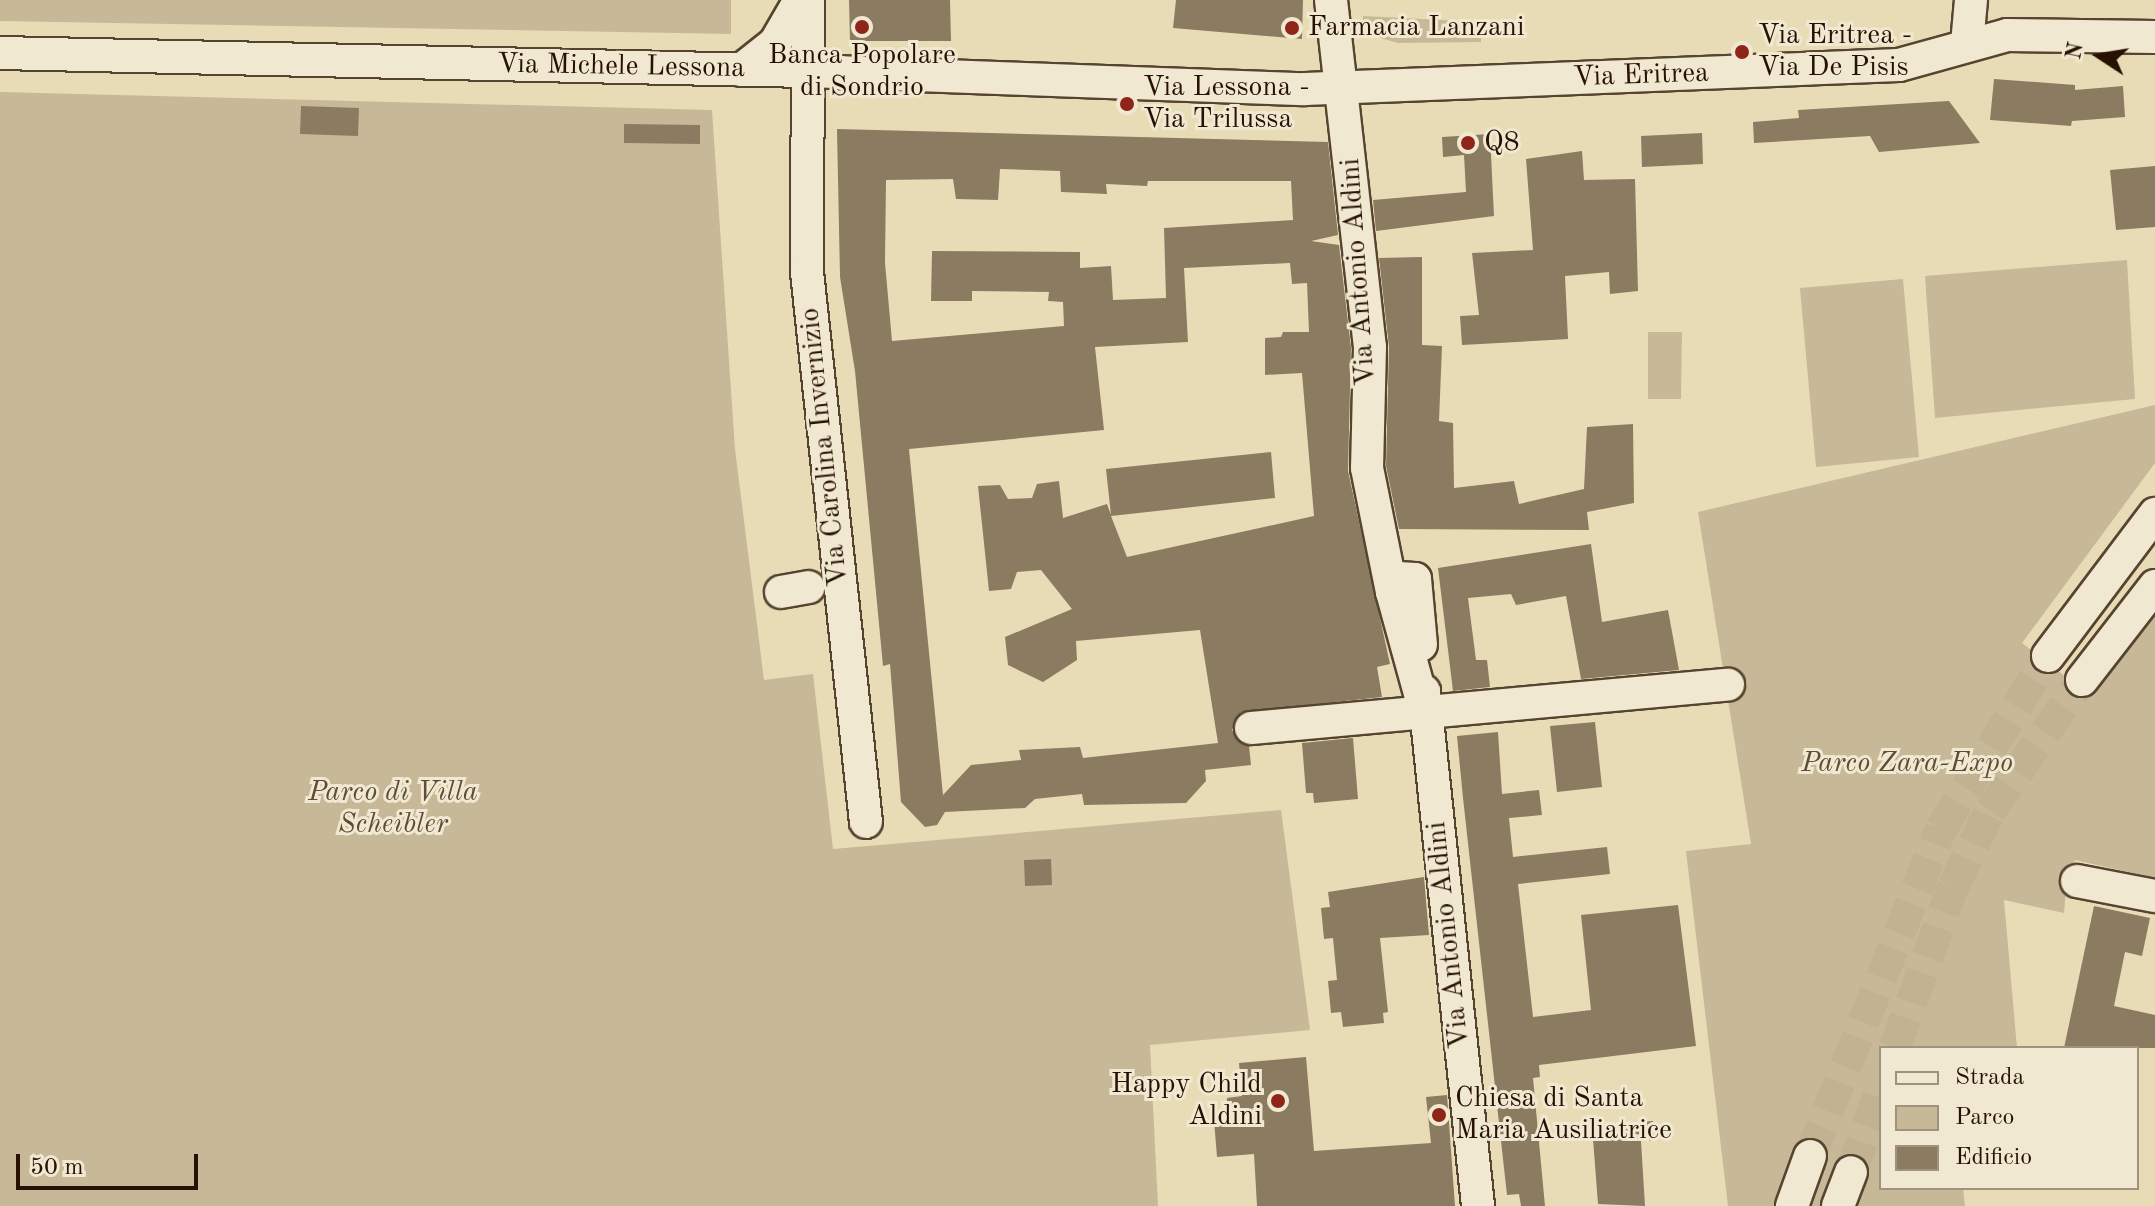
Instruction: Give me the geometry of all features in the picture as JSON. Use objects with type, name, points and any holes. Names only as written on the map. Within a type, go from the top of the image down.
[{"type":"street","points":[[741,70],[775,43],[800,0]]},
{"type":"street","name":"Via Carolina Invernizio","points":[[808,0],[808,71],[803,119],[807,272],[866,822]]},
{"type":"street","name":"Via Antonio Aldini","points":[[1331,0],[1337,88],[1348,122],[1370,347],[1367,468],[1392,592],[1425,712],[1478,1206]]},
{"type":"street","points":[[1967,44],[1971,0]]},
{"type":"street","name":"Via Eritrea","points":[[1337,88],[1899,65],[2007,35],[2148,41]]},
{"type":"street","name":"Via Michele Lessona","points":[[0,53],[808,71],[1337,88]]},
{"type":"street","points":[[2048,656],[2155,514]]},
{"type":"street","points":[[2082,680],[2155,586]]},
{"type":"street","points":[[1251,728],[1728,685]]},
{"type":"street","points":[[2077,881],[2155,896]]},
{"type":"street","points":[[1792,1206],[1810,1156]]},
{"type":"street","points":[[1838,1206],[1851,1172]]},
{"type":"green space","points":[[0,0],[731,0],[731,34],[0,21]]},
{"type":"green space","points":[[1363,16],[1482,22],[1481,42],[1398,43],[1363,33]]},
{"type":"green space","name":"Parco di Villa Scheibler","points":[[0,92],[712,110],[735,449],[764,680],[813,674],[833,849],[1281,810],[1310,1030],[1150,1045],[1158,1206],[0,1206]]},
{"type":"green space","points":[[2127,260],[2135,399],[1935,418],[1925,276]]},
{"type":"green space","points":[[1903,279],[1919,457],[1816,467],[1800,288]]},
{"type":"green space","points":[[1648,332],[1682,332],[1681,399],[1648,399]]},
{"type":"green space","name":"Parco Zara-Expo","points":[[2155,405],[2155,463],[2022,643],[2091,696],[2155,607],[2155,878],[2075,860],[2067,877],[2064,913],[2004,900],[2017,1046],[1879,1046],[1879,1190],[1963,1190],[1965,1206],[1728,1206],[1686,851],[1751,844],[1698,512]]},
{"type":"building","points":[[849,0],[950,0],[951,41],[850,41]]},
{"type":"building","points":[[1176,0],[1303,0],[1302,39],[1173,28]]},
{"type":"building","points":[[1994,79],[2075,85],[2075,90],[2123,86],[2125,117],[2072,121],[2071,126],[1990,120]]},
{"type":"building","points":[[1949,101],[1980,143],[1879,152],[1870,136],[1754,143],[1753,122],[1799,118],[1798,110]]},
{"type":"building","points":[[301,106],[359,108],[358,136],[300,134]]},
{"type":"building","points":[[624,124],[700,125],[700,144],[624,143]]},
{"type":"building","points":[[837,129],[1328,142],[1338,235],[1311,241],[1339,245],[1351,348],[1348,471],[1390,664],[1377,667],[1382,697],[1241,712],[1232,730],[1249,746],[1251,765],[1205,770],[1206,781],[1186,803],[1084,805],[1082,794],[1035,799],[1025,808],[945,812],[937,825],[925,827],[901,802],[890,664],[883,666],[855,371],[840,277]],"holes":[[[1000,169],[1060,171],[1061,192],[1107,194],[1106,184],[1147,186],[1148,181],[1291,181],[1293,220],[1164,228],[1166,298],[1113,300],[1111,266],[1080,268],[1080,252],[932,251],[931,301],[972,301],[972,291],[1049,292],[1048,301],[1063,302],[1064,326],[892,341],[885,263],[886,180],[953,179],[956,199],[998,200]],[[1290,263],[1292,284],[1307,283],[1309,332],[1283,332],[1281,337],[1265,338],[1265,375],[1302,373],[1314,516],[1127,557],[1111,516],[1275,498],[1271,452],[1106,469],[1111,515],[1107,504],[1063,518],[1059,481],[1037,484],[1032,498],[1008,499],[1000,485],[978,486],[989,591],[1011,589],[1017,572],[1041,570],[1072,609],[1005,637],[1008,665],[1043,682],[1077,660],[1076,641],[1200,630],[1218,743],[1083,758],[1080,747],[1019,750],[1021,760],[971,765],[943,795],[909,449],[1104,430],[1095,347],[1188,342],[1184,268]]]},
{"type":"building","points":[[1702,133],[1703,164],[1642,167],[1641,136]]},
{"type":"building","points":[[1490,134],[1494,216],[1376,231],[1373,200],[1466,192],[1464,155],[1443,157],[1442,137]]},
{"type":"building","points":[[1582,151],[1584,180],[1635,179],[1638,291],[1610,294],[1609,272],[1565,276],[1568,339],[1462,345],[1460,316],[1479,315],[1472,253],[1533,250],[1526,159]]},
{"type":"building","points":[[2155,166],[2155,227],[2116,230],[2110,170]]},
{"type":"building","points":[[1422,257],[1422,345],[1442,346],[1439,421],[1453,423],[1454,488],[1514,481],[1519,504],[1584,489],[1587,427],[1633,424],[1634,503],[1587,512],[1589,530],[1399,529],[1386,466],[1389,347],[1379,258]]},
{"type":"building","points":[[1591,544],[1602,622],[1668,610],[1679,670],[1581,679],[1566,596],[1516,605],[1511,594],[1468,598],[1476,660],[1487,660],[1490,687],[1453,691],[1438,568]]},
{"type":"building","points":[[1595,722],[1602,787],[1557,792],[1550,726]]},
{"type":"building","points":[[1498,732],[1502,794],[1539,790],[1542,815],[1509,818],[1513,857],[1607,847],[1610,874],[1518,884],[1533,1017],[1591,1010],[1581,915],[1678,905],[1696,1046],[1539,1065],[1540,1077],[1533,1078],[1545,1206],[1521,1206],[1519,1194],[1507,1195],[1463,798],[1457,736]]},
{"type":"building","points":[[1353,738],[1358,799],[1314,803],[1313,793],[1306,793],[1302,743]]},
{"type":"building","points":[[1051,859],[1052,885],[1025,886],[1024,860]]},
{"type":"building","points":[[1424,877],[1429,935],[1380,938],[1388,1012],[1383,1013],[1384,1023],[1343,1027],[1341,1012],[1331,1013],[1328,981],[1337,980],[1333,938],[1324,939],[1321,908],[1330,907],[1328,892]]},
{"type":"building","points":[[2094,906],[2150,918],[2142,956],[2125,952],[2114,1006],[2155,1015],[2155,1048],[2064,1046]]},
{"type":"building","points":[[1306,1057],[1314,1151],[1431,1143],[1426,1097],[1447,1095],[1455,1206],[1257,1206],[1254,1154],[1217,1157],[1214,1120],[1228,1119],[1227,1098],[1242,1096],[1239,1063]]},
{"type":"building","points":[[1653,1121],[1654,1140],[1641,1141],[1645,1206],[1598,1204],[1592,1126]]},
{"type":"tunnel","points":[[1810,1156],[1941,829],[2048,656]]},
{"type":"tunnel","points":[[1896,1046],[1953,887],[1990,811],[2082,680]]},
{"type":"tunnel","points":[[1851,1172],[1879,1094]]},
{"type":"place","name":"Banca Popolare di Sondrio","points":[[862,27]]},
{"type":"place","name":"Farmacia Lanzani","points":[[1292,28]]},
{"type":"place","name":"Via Eritrea - Via De Pisis","points":[[1742,52]]},
{"type":"place","name":"Via Lessona - Via Trilussa","points":[[1127,104]]},
{"type":"place","name":"Q8","points":[[1468,143]]},
{"type":"place","name":"Happy Child Aldini","points":[[1278,1101]]},
{"type":"place","name":"Chiesa di Santa Maria Ausiliatrice","points":[[1439,1115]]}]
